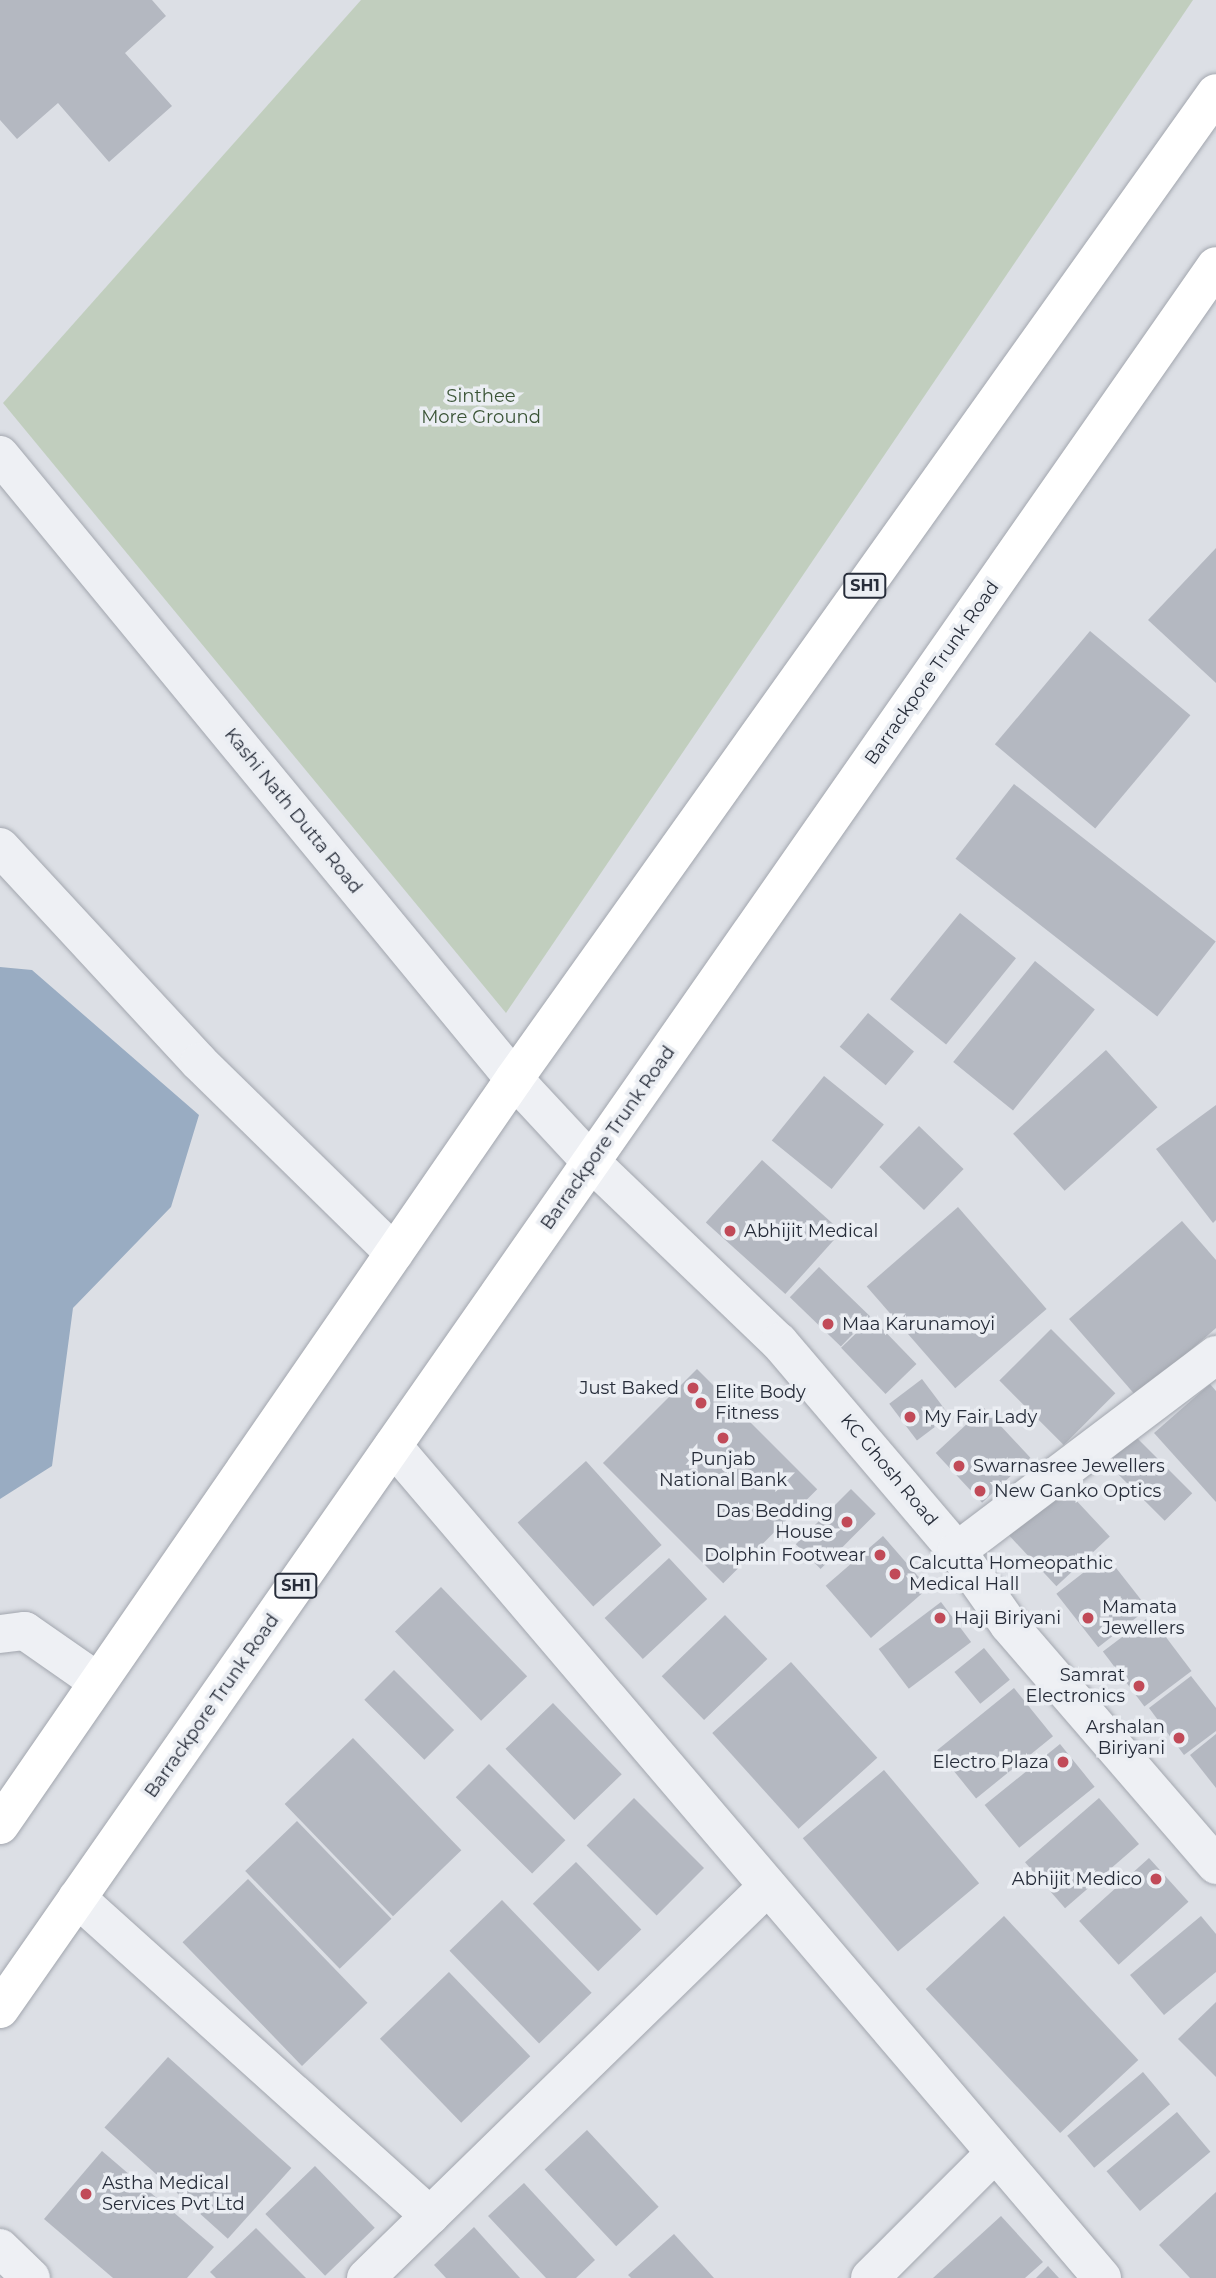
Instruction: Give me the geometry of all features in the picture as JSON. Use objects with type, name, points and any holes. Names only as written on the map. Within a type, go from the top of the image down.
[{"type":"main road","name":"SH1","points":[[0,1825],[514,1079],[1216,93]]},
{"type":"main road","name":"Barrackpore Trunk Road","points":[[0,2009],[1216,266]]},
{"type":"street","name":"Kashi Nath Dutta Road","points":[[0,455],[514,1079],[591,1162]]},
{"type":"street","points":[[0,847],[199,1062],[394,1253]]},
{"type":"street","name":"KC Ghosh Road","points":[[591,1162],[779,1342],[957,1551],[1009,1625],[1216,1865]]},
{"type":"street","points":[[957,1551],[1216,1354]]},
{"type":"street","points":[[393,1446],[1102,2278]]},
{"type":"street","points":[[0,1634],[25,1632],[98,1682]]},
{"type":"street","points":[[366,2278],[768,1886]]},
{"type":"street","points":[[77,1898],[430,2216]]},
{"type":"street","points":[[870,2278],[995,2153]]},
{"type":"street","points":[[0,2248],[32,2278]]},
{"type":"green space","name":"Sinthee More Ground","points":[[361,0],[1193,0],[506,1013],[3,403]]},
{"type":"water","points":[[0,967],[32,970],[199,1115],[171,1207],[73,1308],[52,1466],[0,1499]]},
{"type":"building","points":[[0,0],[152,0],[166,16],[125,53],[172,106],[109,162],[58,103],[17,139],[0,120]]},
{"type":"building","points":[[1216,548],[1216,683],[1148,620]]},
{"type":"building","points":[[1090,631],[1190,715],[1095,829],[995,744]]},
{"type":"building","points":[[1014,784],[1216,942],[1157,1016],[956,859]]},
{"type":"building","points":[[960,913],[1016,958],[946,1045],[890,999]]},
{"type":"building","points":[[1035,961],[1095,1009],[1013,1110],[953,1062]]},
{"type":"building","points":[[868,1013],[914,1052],[886,1085],[840,1047]]},
{"type":"building","points":[[1106,1050],[1158,1107],[1065,1191],[1013,1134]]},
{"type":"building","points":[[824,1076],[884,1124],[832,1189],[772,1141]]},
{"type":"building","points":[[1216,1105],[1216,1220],[1213,1223],[1156,1149]]},
{"type":"building","points":[[919,1126],[964,1169],[924,1210],[879,1167]]},
{"type":"building","points":[[762,1160],[842,1232],[785,1294],[706,1222]]},
{"type":"building","points":[[958,1207],[1047,1309],[955,1388],[867,1286]]},
{"type":"building","points":[[1182,1221],[1216,1260],[1216,1328],[1137,1397],[1069,1319]]},
{"type":"building","points":[[819,1267],[870,1316],[841,1347],[790,1297]]},
{"type":"building","points":[[872,1318],[916,1364],[886,1394],[841,1348]]},
{"type":"building","points":[[1051,1329],[1115,1393],[1064,1445],[999,1381]]},
{"type":"building","points":[[697,1369],[817,1489],[723,1583],[603,1463]]},
{"type":"building","points":[[922,1379],[950,1416],[917,1440],[889,1404]]},
{"type":"building","points":[[1210,1384],[1216,1391],[1216,1502],[1154,1433]]},
{"type":"building","points":[[984,1408],[1030,1458],[982,1503],[936,1453]]},
{"type":"building","points":[[1135,1436],[1192,1493],[1165,1521],[1107,1464]]},
{"type":"building","points":[[586,1461],[662,1545],[593,1607],[518,1523]]},
{"type":"building","points":[[1060,1483],[1110,1536],[1056,1586],[1007,1533]]},
{"type":"building","points":[[851,1489],[876,1514],[821,1569],[796,1544]]},
{"type":"building","points":[[883,1536],[928,1588],[871,1638],[826,1586]]},
{"type":"building","points":[[1106,1555],[1148,1609],[1098,1647],[1056,1594]]},
{"type":"building","points":[[669,1558],[707,1599],[643,1659],[605,1618]]},
{"type":"building","points":[[441,1587],[527,1676],[481,1721],[395,1631]]},
{"type":"building","points":[[941,1602],[971,1642],[909,1689],[879,1649]]},
{"type":"building","points":[[725,1615],[767,1659],[704,1720],[662,1676]]},
{"type":"building","points":[[1150,1616],[1192,1671],[1144,1707],[1103,1652]]},
{"type":"building","points":[[984,1648],[1010,1680],[980,1704],[954,1672]]},
{"type":"building","points":[[791,1662],[877,1758],[799,1829],[712,1733]]},
{"type":"building","points":[[394,1670],[454,1730],[424,1760],[364,1700]]},
{"type":"building","points":[[1191,1676],[1216,1708],[1216,1731],[1184,1755],[1149,1708]]},
{"type":"building","points":[[1014,1688],[1053,1736],[976,1798],[937,1750]]},
{"type":"building","points":[[553,1703],[622,1774],[574,1820],[506,1749]]},
{"type":"building","points":[[1216,1734],[1216,1788],[1190,1755]]},
{"type":"building","points":[[353,1738],[461,1850],[393,1916],[285,1804]]},
{"type":"building","points":[[1060,1744],[1095,1787],[1019,1848],[985,1805]]},
{"type":"building","points":[[489,1764],[565,1840],[532,1874],[456,1797]]},
{"type":"building","points":[[884,1770],[979,1883],[898,1952],[803,1838]]},
{"type":"building","points":[[634,1798],[704,1868],[657,1915],[587,1845]]},
{"type":"building","points":[[1099,1798],[1139,1844],[1065,1908],[1025,1862]]},
{"type":"building","points":[[297,1821],[391,1919],[340,1969],[245,1871]]},
{"type":"building","points":[[1149,1858],[1188,1902],[1119,1965],[1079,1921]]},
{"type":"building","points":[[576,1862],[641,1930],[598,1971],[533,1904]]},
{"type":"building","points":[[248,1879],[367,2003],[302,2066],[183,1942]]},
{"type":"building","points":[[502,1900],[592,1993],[539,2044],[449,1951]]},
{"type":"building","points":[[1004,1916],[1138,2060],[1060,2133],[926,1989]]},
{"type":"building","points":[[1201,1916],[1216,1934],[1216,1972],[1164,2015],[1130,1975]]},
{"type":"building","points":[[449,1972],[530,2056],[461,2123],[380,2039]]},
{"type":"building","points":[[1216,2002],[1216,2077],[1178,2039]]},
{"type":"building","points":[[168,2057],[291,2168],[228,2239],[104,2128]]},
{"type":"building","points":[[1143,2072],[1170,2104],[1094,2168],[1067,2136]]},
{"type":"building","points":[[1177,2112],[1210,2152],[1140,2211],[1107,2171]]},
{"type":"building","points":[[587,2130],[659,2207],[616,2246],[545,2170]]},
{"type":"building","points":[[102,2151],[214,2247],[187,2278],[113,2278],[44,2219]]},
{"type":"building","points":[[315,2166],[375,2228],[325,2276],[265,2214]]},
{"type":"building","points":[[524,2183],[595,2260],[576,2278],[546,2278],[488,2216]]},
{"type":"building","points":[[1216,2192],[1216,2278],[1190,2278],[1159,2245]]},
{"type":"building","points":[[1001,2216],[1043,2262],[1025,2278],[933,2278]]},
{"type":"building","points":[[474,2227],[520,2278],[446,2278],[434,2265]]},
{"type":"building","points":[[256,2228],[306,2278],[216,2278],[210,2272]]},
{"type":"building","points":[[674,2234],[714,2278],[631,2278],[628,2275]]},
{"type":"building","points":[[1048,2266],[1059,2278],[1036,2278]]},
{"type":"place","name":"Abhijit Medical","points":[[730,1231]]},
{"type":"place","name":"Maa Karunamoyi","points":[[828,1324]]},
{"type":"place","name":"Just Baked","points":[[693,1388]]},
{"type":"place","name":"Elite Body Fitness","points":[[701,1403]]},
{"type":"place","name":"My Fair Lady","points":[[910,1417]]},
{"type":"place","name":"Punjab National Bank","points":[[723,1438]]},
{"type":"place","name":"Swarnasree Jewellers","points":[[959,1466]]},
{"type":"place","name":"New Ganko Optics","points":[[980,1491]]},
{"type":"place","name":"Das Bedding House","points":[[847,1522]]},
{"type":"place","name":"Dolphin Footwear","points":[[880,1555]]},
{"type":"place","name":"Calcutta Homeopathic Medical Hall","points":[[895,1574]]},
{"type":"place","name":"Haji Biriyani","points":[[940,1618]]},
{"type":"place","name":"Mamata Jewellers","points":[[1088,1618]]},
{"type":"place","name":"Samrat Electronics","points":[[1139,1686]]},
{"type":"place","name":"Arshalan Biriyani","points":[[1179,1738]]},
{"type":"place","name":"Electro Plaza","points":[[1063,1762]]},
{"type":"place","name":"Abhijit Medico","points":[[1156,1879]]},
{"type":"place","name":"Astha Medical Services Pvt Ltd","points":[[86,2194]]}]
